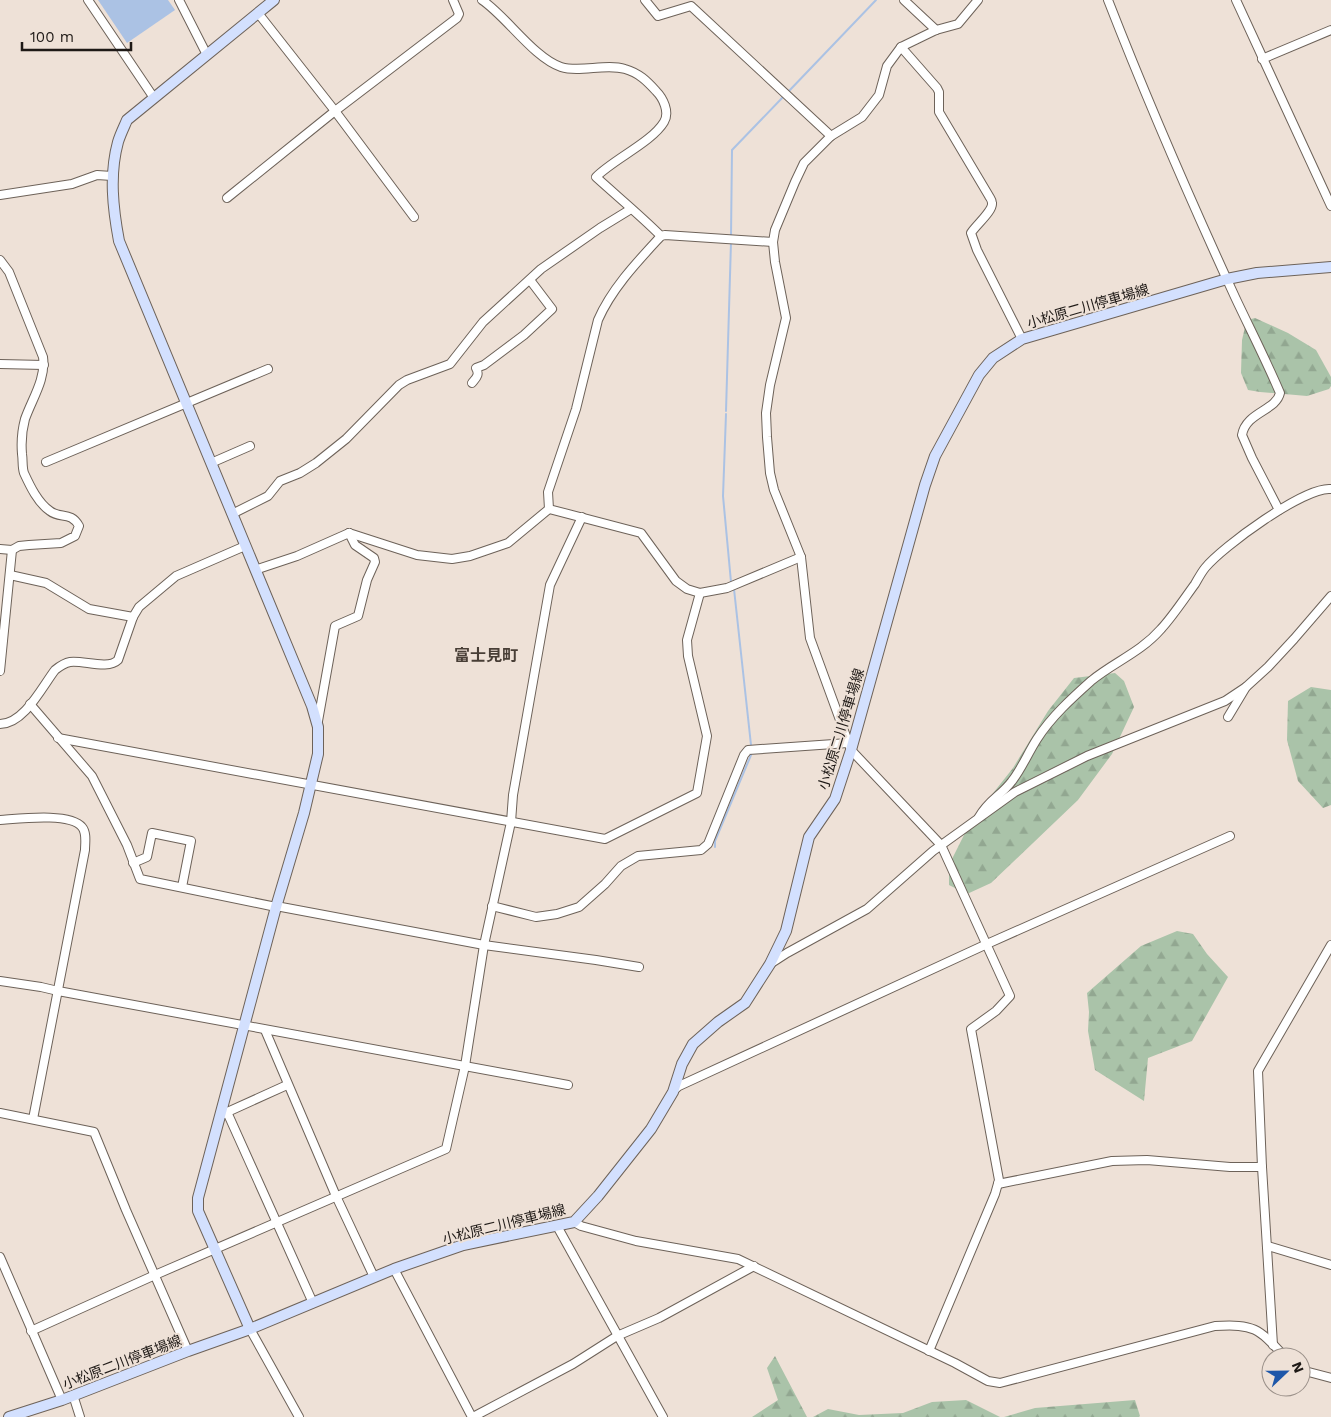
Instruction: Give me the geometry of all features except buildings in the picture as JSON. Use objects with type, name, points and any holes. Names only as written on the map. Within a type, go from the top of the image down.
[{"type":"main road","points":[[250,1329],[198,1211],[198,1198],[224,1113],[276,906],[304,813],[318,754],[318,727],[312,706],[119,242],[114,210],[112,176],[118,141],[127,120],[274,0]]},
{"type":"main road","name":"小松原二川停車場線","points":[[9,1417],[62,1400],[250,1329],[374,1277],[463,1245],[574,1222],[598,1196],[651,1129],[673,1092],[682,1064],[693,1044],[718,1022],[745,1003],[770,964],[786,931],[809,837],[835,799],[935,456],[979,374],[993,358],[1022,339],[1227,279],[1257,273],[1331,267]]},
{"type":"street","points":[[88,0],[154,98]]},
{"type":"street","points":[[179,0],[207,54]]},
{"type":"street","points":[[227,198],[335,111],[457,18],[459,14],[453,0]]},
{"type":"street","points":[[482,0],[547,60],[561,67],[624,69],[642,76],[659,94],[666,108],[665,121],[652,135],[607,166],[596,177],[631,209],[642,216],[661,236]]},
{"type":"street","points":[[645,0],[658,16],[691,6],[831,136]]},
{"type":"street","points":[[904,0],[936,30]]},
{"type":"street","points":[[929,1351],[998,1184],[999,1174],[971,1029],[996,1011],[1010,996],[941,845],[850,747],[810,638],[801,556],[774,490],[770,473],[766,413],[770,385],[786,318],[775,262],[775,230],[801,170],[812,154],[831,136],[862,117],[879,95],[887,66],[901,47],[936,30],[958,24],[978,0]]},
{"type":"street","points":[[1108,0],[1132,62],[1227,279],[1280,393],[1279,398],[1273,404],[1246,424],[1242,435],[1279,510]]},
{"type":"street","points":[[1236,0],[1331,206]]},
{"type":"street","points":[[258,13],[335,111],[414,217]]},
{"type":"street","points":[[1262,59],[1331,30]]},
{"type":"street","points":[[901,47],[937,88],[939,92],[939,112],[992,203],[991,209],[971,233],[977,250],[1022,339]]},
{"type":"street","points":[[0,195],[72,184],[97,175],[112,176]]},
{"type":"street","points":[[232,514],[268,496],[280,481],[300,473],[316,463],[346,439],[399,385],[407,380],[450,364],[482,322],[541,269],[631,209]]},
{"type":"street","points":[[549,509],[548,492],[576,409],[598,320],[603,309],[630,270],[665,234],[774,242]]},
{"type":"street","points":[[0,260],[9,272],[43,357],[44,365],[24,421],[21,443],[23,471],[39,500],[51,513],[70,517],[76,520],[79,526],[78,532],[71,540],[61,543],[29,545],[12,550],[0,549]]},
{"type":"street","points":[[472,383],[478,376],[476,368],[484,365],[524,335],[552,309],[530,280]]},
{"type":"street","points":[[0,364],[44,365]]},
{"type":"street","points":[[46,462],[268,369]]},
{"type":"street","points":[[211,463],[250,446]]},
{"type":"street","points":[[978,819],[985,805],[1011,783],[1026,761],[1037,739],[1052,720],[1078,692],[1095,678],[1138,651],[1172,617],[1203,570],[1215,556],[1237,538],[1279,510],[1326,488],[1331,489]]},
{"type":"street","points":[[549,509],[642,533],[676,580],[687,589],[700,593],[726,588],[801,556]]},
{"type":"street","points":[[255,570],[297,556],[349,533],[417,555],[452,559],[470,556],[508,543],[549,509]]},
{"type":"street","points":[[31,1332],[154,1275],[336,1196],[444,1152],[465,1066],[484,945],[511,822],[513,795],[550,585],[582,517]]},
{"type":"street","points":[[318,727],[335,626],[358,616],[367,580],[375,562],[374,558],[355,545],[349,533]]},
{"type":"street","points":[[0,724],[15,721],[23,714],[55,670],[62,665],[75,662],[114,663],[118,660],[133,617],[139,607],[176,576],[245,546]]},
{"type":"street","points":[[0,671],[12,550]]},
{"type":"street","points":[[10,575],[46,583],[89,609],[133,617]]},
{"type":"street","points":[[58,738],[605,839],[697,793],[706,736],[688,656],[687,640],[700,593]]},
{"type":"street","points":[[770,964],[867,909],[941,845],[1015,792],[1087,756],[1225,701],[1246,687],[1268,667],[1294,640],[1331,596]]},
{"type":"street","points":[[1228,717],[1246,687]]},
{"type":"street","points":[[30,704],[92,776],[127,845],[140,879],[484,945],[596,960],[639,968]]},
{"type":"street","points":[[492,906],[536,917],[557,914],[579,907],[605,884],[620,866],[638,856],[701,850],[708,844],[744,755],[748,750],[850,747]]},
{"type":"street","points":[[0,820],[55,817],[82,826],[86,837],[33,1119]]},
{"type":"street","points":[[133,863],[147,857],[152,833],[191,841],[182,888]]},
{"type":"street","points":[[673,1092],[679,1086],[987,944],[1230,836]]},
{"type":"street","points":[[1274,1345],[1262,1167],[1258,1070],[1331,945]]},
{"type":"street","points":[[0,981],[568,1085]]},
{"type":"street","points":[[265,1030],[287,1085],[374,1277]]},
{"type":"street","points":[[287,1085],[224,1113],[313,1303]]},
{"type":"street","points":[[0,1113],[94,1132],[188,1351]]},
{"type":"street","points":[[998,1184],[1112,1162],[1146,1160],[1230,1167],[1262,1167]]},
{"type":"street","points":[[574,1222],[581,1226],[636,1241],[738,1260],[754,1266],[988,1381],[1000,1383],[1215,1326],[1240,1325],[1252,1328],[1274,1345]]},
{"type":"street","points":[[557,1226],[663,1417]]},
{"type":"street","points":[[1268,1246],[1331,1265]]},
{"type":"street","points":[[0,1257],[62,1400]]},
{"type":"street","points":[[394,1270],[472,1417],[573,1364],[617,1336],[658,1318],[754,1266]]},
{"type":"street","points":[[250,1329],[299,1417]]},
{"type":"street","points":[[1311,1373],[1331,1378]]},
{"type":"street","points":[[73,1395],[80,1417]]},
{"type":"green space","points":[[1255,318],[1288,333],[1316,350],[1331,377],[1329,389],[1307,396],[1248,390],[1241,373],[1242,340],[1246,323]]},
{"type":"green space","points":[[1115,673],[1124,681],[1134,707],[1112,754],[1078,800],[991,883],[967,894],[949,885],[949,865],[971,821],[1013,768],[1048,711],[1074,678]]},
{"type":"green space","points":[[1311,687],[1331,690],[1331,805],[1323,808],[1298,781],[1287,740],[1288,701]]},
{"type":"green space","points":[[1177,931],[1193,934],[1207,954],[1228,977],[1192,1041],[1148,1058],[1144,1101],[1095,1070],[1088,1031],[1087,993],[1141,946]]},
{"type":"green space","points":[[775,1356],[807,1417],[752,1417],[778,1400],[767,1368]]},
{"type":"green space","points":[[966,1400],[1000,1417],[813,1417],[828,1409],[859,1415],[903,1413],[932,1402]]},
{"type":"green space","points":[[1135,1400],[1139,1417],[1004,1417],[1035,1408]]},
{"type":"water","points":[[98,0],[168,0],[175,10],[127,43]]},
{"type":"waterway","points":[[788,92],[876,0]]},
{"type":"waterway","points":[[731,236],[732,150],[784,96]]},
{"type":"waterway","points":[[726,411],[731,242]]},
{"type":"waterway","points":[[726,414],[723,496],[731,582]]},
{"type":"waterway","points":[[734,589],[751,745]]},
{"type":"waterway","points":[[715,847],[715,841],[751,755]]},
{"type":"district","name":"富士見町","points":[[486,655]]}]
